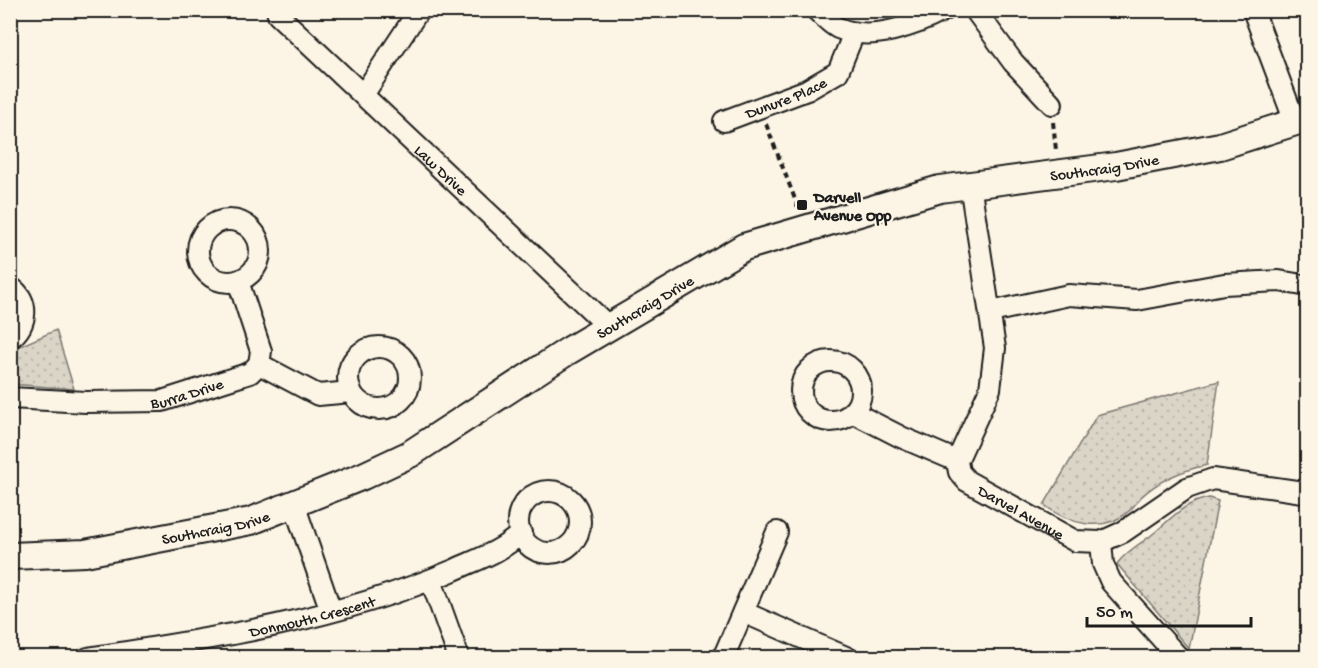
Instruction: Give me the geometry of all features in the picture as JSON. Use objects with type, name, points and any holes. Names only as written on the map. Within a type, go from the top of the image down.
[{"type":"street","name":"Law Drive","points":[[277,10],[278,15],[609,327]]},
{"type":"street","points":[[363,95],[419,10]]},
{"type":"street","points":[[816,10],[836,27],[855,33],[878,33],[902,27],[945,10]]},
{"type":"street","points":[[975,10],[1013,62],[1052,104]]},
{"type":"street","points":[[1253,10],[1301,120]]},
{"type":"street","name":"Dunure Place","points":[[724,121],[807,90],[838,72],[855,33]]},
{"type":"street","name":"Southcraig Drive","points":[[10,556],[85,552],[251,521],[294,504],[410,454],[609,327],[744,247],[940,189],[1116,166],[1220,146],[1301,120]]},
{"type":"street","points":[[852,412],[901,437],[957,461],[990,388],[995,348],[970,184]]},
{"type":"street","points":[[238,281],[261,351],[260,364],[318,395],[351,392]]},
{"type":"street","points":[[991,312],[1069,295],[1137,300],[1224,284],[1279,281],[1308,286]]},
{"type":"street","points":[[10,287],[21,297],[25,307],[25,318],[20,329],[10,338]]},
{"type":"street","name":"Burra Drive","points":[[10,398],[86,402],[162,401],[250,373],[260,364]]},
{"type":"street","name":"Darvel Avenue","points":[[957,461],[959,471],[976,486],[1075,541],[1101,542]]},
{"type":"street","points":[[1179,657],[1111,582],[1103,564],[1101,542],[1123,532],[1187,488],[1213,479],[1303,492],[1308,488]]},
{"type":"street","points":[[294,504],[331,611]]},
{"type":"street","points":[[723,657],[777,532]]},
{"type":"street","name":"Donmouth Crescent","points":[[88,657],[290,624],[431,580],[505,548],[520,533]]},
{"type":"street","points":[[431,580],[459,657]]},
{"type":"street","points":[[743,612],[848,657]]},
{"type":"path","points":[[1052,104],[1058,172]]},
{"type":"path","points":[[760,107],[807,230]]},
{"type":"shaded area","points":[[56,330],[74,389],[11,384],[11,350]]},
{"type":"shaded area","points":[[1219,381],[1207,465],[1163,481],[1141,497],[1129,511],[1108,522],[1086,524],[1064,517],[1044,505],[1097,415]]},
{"type":"shaded area","points":[[1209,498],[1218,501],[1189,649],[1117,564],[1179,511]]},
{"type":"place","name":"Darvell Avenue Opp","points":[[802,205]]}]
